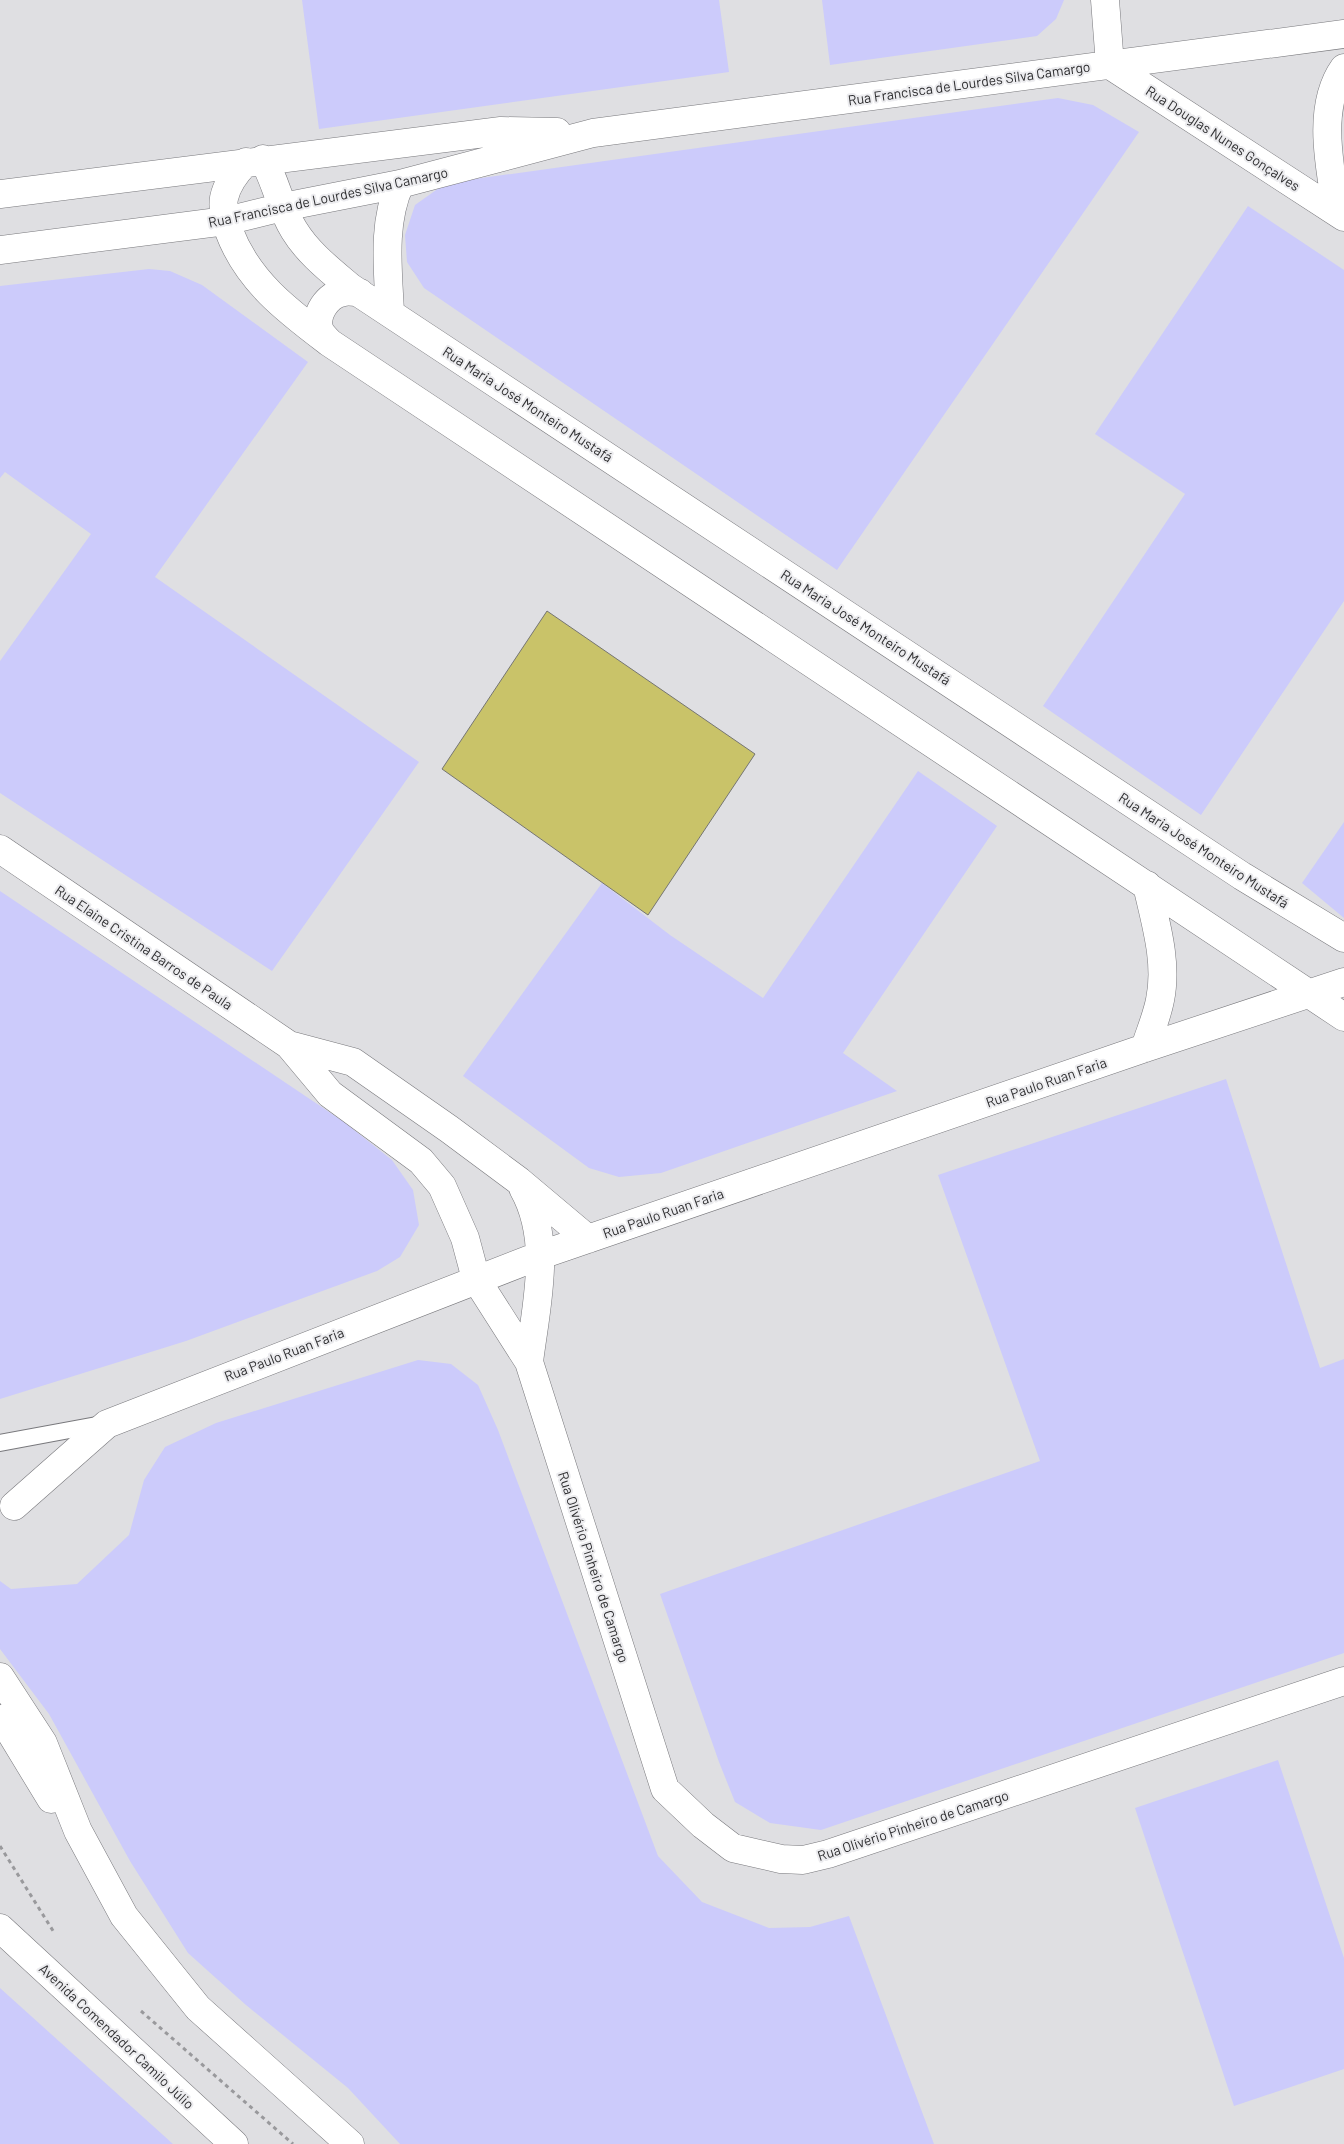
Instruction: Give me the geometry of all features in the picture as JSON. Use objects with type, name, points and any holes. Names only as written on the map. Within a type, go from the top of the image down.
[{"type":"street","points":[[1105,0],[1110,65]]},
{"type":"street","name":"Rua Francisca de Lourdes Silva Camargo","points":[[0,250],[226,221],[283,207],[400,184],[593,133],[1344,34]]},
{"type":"street","name":"Rua Douglas Nunes Gonçalves","points":[[1110,65],[1340,215]]},
{"type":"street","name":"Rua Douglas Nunes Gonçalves","points":[[1340,215],[1330,165],[1328,127],[1333,88],[1344,68]]},
{"type":"street","name":"Rua Francisca de Lourdes Silva Camargo","points":[[0,194],[255,160],[501,131],[593,133]]},
{"type":"street","points":[[255,160],[235,173],[224,197],[223,210],[234,245],[244,263],[264,290],[330,343],[1147,885],[1344,1018]]},
{"type":"street","name":"Rua Maria José Monteiro Mustafá","points":[[255,160],[283,207],[293,229],[307,247],[327,268],[360,292],[1242,876],[1344,938]]},
{"type":"street","points":[[390,312],[387,244],[395,195],[400,184]]},
{"type":"street","points":[[330,343],[320,330],[319,319],[323,307],[330,298],[343,292],[360,292]]},
{"type":"street","name":"Rua Elaine Cristina Barros de Paula","points":[[0,850],[289,1045],[330,1094],[421,1161],[442,1186],[465,1238],[476,1279]]},
{"type":"street","points":[[1145,1048],[1160,1000],[1162,981],[1159,940],[1147,885]]},
{"type":"street","name":"Rua Paulo Ruan Faria","points":[[14,1506],[107,1424],[541,1255],[1145,1048],[1344,982]]},
{"type":"street","name":"Rua Elaine Cristina Barros de Paula","points":[[289,1045],[353,1062],[449,1128],[519,1181],[588,1239]]},
{"type":"street","name":"Rua Elaine Cristina Barros de Paula","points":[[519,1181],[536,1219],[541,1255]]},
{"type":"street","name":"Rua Olivério Pinheiro de Camargo","points":[[529,1362],[541,1255]]},
{"type":"street","name":"Rua Olivério Pinheiro de Camargo","points":[[476,1279],[529,1362],[665,1788],[702,1825],[733,1848],[781,1859],[803,1860],[828,1854],[1344,1681]]},
{"type":"street","points":[[0,1677],[43,1743],[78,1831],[124,1916],[198,2008],[350,2144]]},
{"type":"street","points":[[0,1719],[6,1725],[51,1800],[78,1831]]},
{"type":"street","name":"Avenida Comendador Camilo Júlio","points":[[0,1928],[234,2144]]},
{"type":"lane","points":[[0,1443],[107,1424]]},
{"type":"path","points":[[0,1846],[58,1939]]},
{"type":"path","points":[[140,2010],[293,2144]]},
{"type":"shaded area","points":[[302,0],[719,0],[729,72],[319,129]]},
{"type":"shaded area","points":[[822,0],[1064,0],[1056,19],[1037,36],[830,65]]},
{"type":"shaded area","points":[[1058,98],[1093,105],[1139,132],[837,570],[424,288],[407,262],[405,235],[415,205],[446,183]]},
{"type":"shaded area","points":[[1248,206],[1344,270],[1344,601],[1201,815],[1043,706],[1185,494],[1095,434]]},
{"type":"shaded area","points":[[149,269],[170,271],[202,285],[308,362],[155,577],[419,762],[272,971],[0,793],[0,661],[91,534],[5,472],[0,478],[0,286]]},
{"type":"shaded area","points":[[918,771],[997,826],[843,1053],[897,1091],[661,1173],[619,1177],[589,1168],[463,1076],[602,883],[670,935],[763,998]]},
{"type":"shaded area","points":[[1344,822],[1344,918],[1302,883]]},
{"type":"shaded area","points":[[0,891],[344,1122],[392,1160],[413,1190],[419,1225],[400,1257],[377,1271],[186,1341],[0,1399]]},
{"type":"shaded area","points":[[1226,1079],[1320,1368],[1344,1359],[1344,1653],[821,1830],[770,1823],[735,1802],[660,1594],[1040,1461],[938,1175]]},
{"type":"shaded area","points":[[418,1360],[451,1364],[478,1385],[498,1430],[658,1856],[702,1902],[769,1928],[810,1927],[849,1916],[934,2144],[400,2144],[348,2088],[246,2005],[188,1953],[130,1861],[49,1714],[0,1649],[0,1581],[11,1589],[77,1584],[129,1535],[144,1480],[165,1447],[216,1423]]},
{"type":"shaded area","points":[[1278,1760],[1344,1958],[1344,2069],[1234,2106],[1135,1808]]},
{"type":"shaded area","points":[[0,1988],[173,2144],[0,2144]]},
{"type":"building","points":[[547,611],[755,754],[648,915],[442,769]]}]
